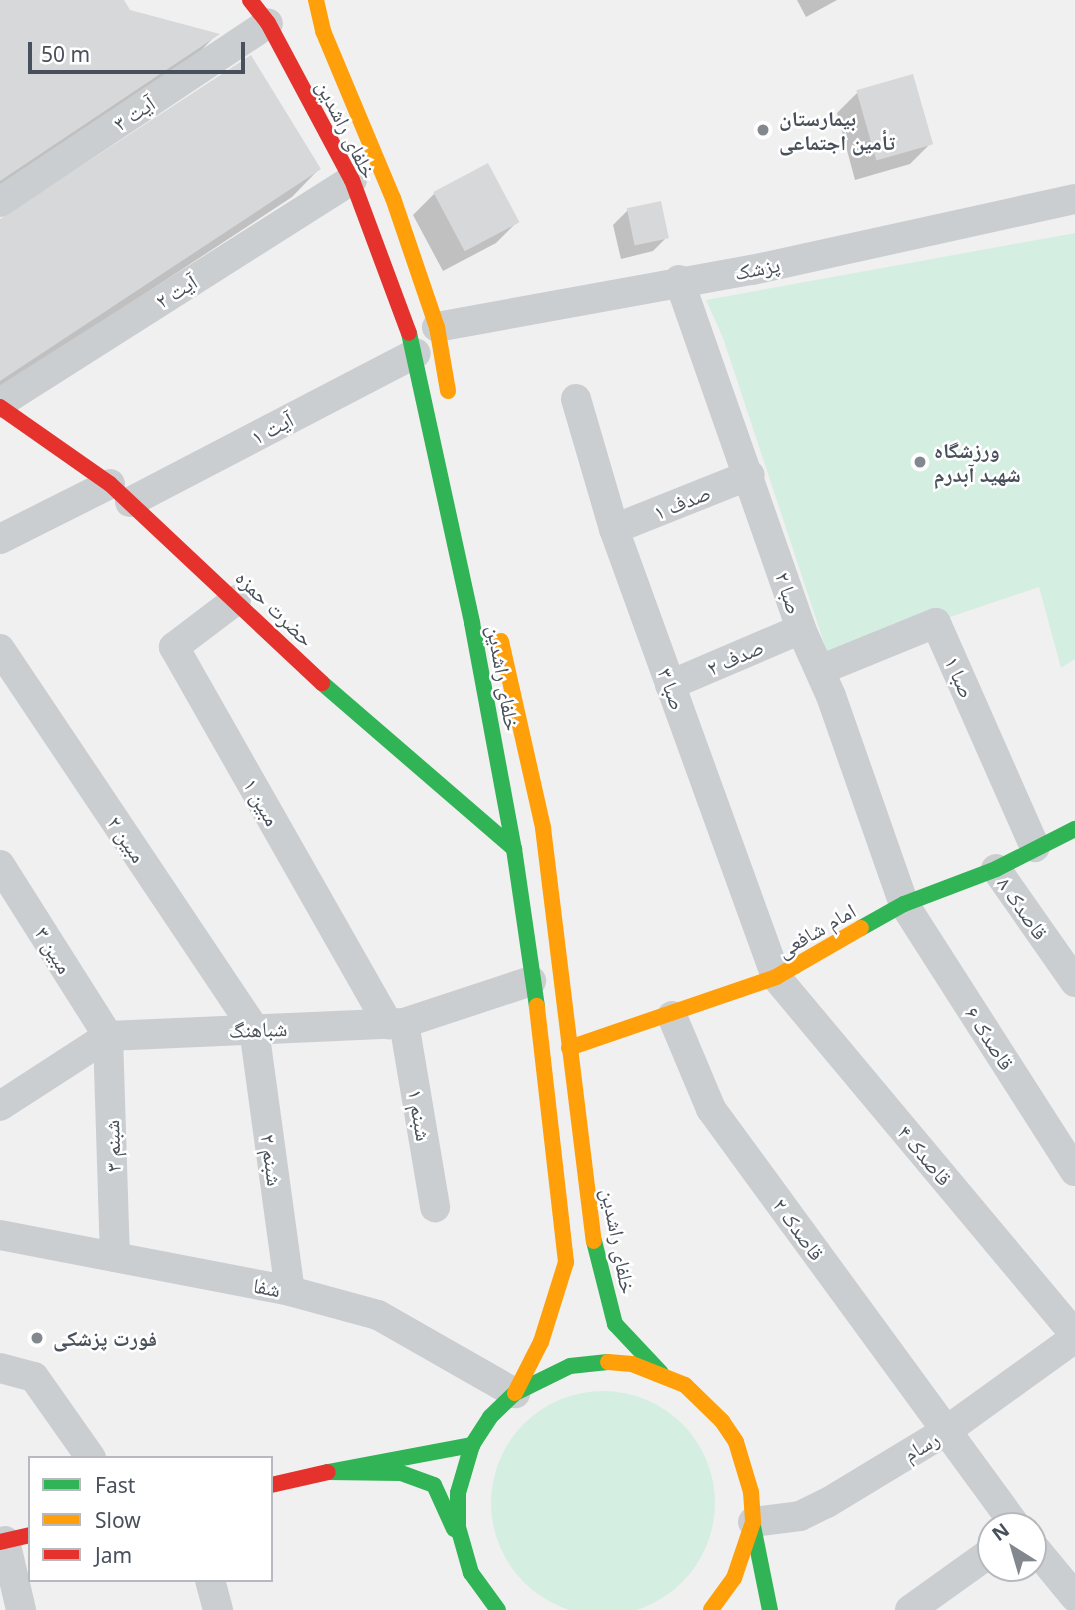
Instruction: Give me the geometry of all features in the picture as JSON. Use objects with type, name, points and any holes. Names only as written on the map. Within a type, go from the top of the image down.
[{"type":"main road","name":"خلفای راشدین","points":[[250,0],[268,23],[352,180],[415,354],[514,849],[531,981],[551,1103],[566,1262],[541,1342],[515,1393]]},
{"type":"main road","name":"خلفای راشدین","points":[[316,0],[323,31],[393,198],[437,327],[452,414]]},
{"type":"main road","name":"حضرت حمزه","points":[[0,405],[120,493],[327,688],[514,849]]},
{"type":"main road","name":"خلفای راشدین","points":[[498,625],[543,828],[596,1255],[615,1324],[662,1373]]},
{"type":"main road","name":"امام شافعی","points":[[569,1048],[672,1016],[776,977],[904,904],[996,869],[1075,829]]},
{"type":"main road","points":[[461,1543],[458,1493],[472,1445],[490,1417],[515,1393],[570,1366],[621,1364],[662,1373],[685,1385],[722,1421],[745,1466],[770,1610]]},
{"type":"main road","points":[[273,1485],[472,1445]]},
{"type":"main road","points":[[328,1472],[401,1473],[434,1485],[461,1543],[471,1573],[498,1610]]},
{"type":"main road","points":[[711,1610],[734,1578],[753,1522]]},
{"type":"street","name":"آیت ۳","points":[[0,202],[268,23]]},
{"type":"street","name":"آیت ۲","points":[[0,405],[352,180]]},
{"type":"street","name":"پزشک","points":[[437,327],[679,280],[752,270],[1075,199]]},
{"type":"street","name":"صبا ۲","points":[[679,280],[750,475],[800,629],[820,670],[904,904]]},
{"type":"street","name":"آیت ۱","points":[[0,539],[120,493],[415,354]]},
{"type":"street","name":"صبا ۳","points":[[576,399],[614,529],[776,977]]},
{"type":"street","name":"صدف ۱","points":[[614,529],[750,475]]},
{"type":"street","name":"مبین ۱","points":[[236,600],[174,647],[396,1024]]},
{"type":"street","name":"صبا ۱","points":[[820,670],[936,623],[1035,847]]},
{"type":"street","name":"صدف ۲","points":[[670,685],[800,629]]},
{"type":"street","name":"مبین ۲","points":[[0,649],[254,1029]]},
{"type":"street","name":"مبین ۳","points":[[0,865],[108,1036]]},
{"type":"street","name":"قاصدک ۸","points":[[996,869],[1075,982]]},
{"type":"street","name":"قاصدک ۶","points":[[904,904],[1075,1171]]},
{"type":"street","name":"قاصدک ۴","points":[[776,977],[1075,1336]]},
{"type":"street","name":"شباهنگ","points":[[108,1036],[396,1024],[531,981]]},
{"type":"street","name":"قاصدک ۲","points":[[672,1016],[711,1109],[1006,1512]]},
{"type":"street","name":"شبنم ۱","points":[[396,1024],[435,1207]]},
{"type":"street","name":"شبنم ۲","points":[[254,1029],[290,1291]]},
{"type":"street","points":[[0,1106],[108,1036]]},
{"type":"street","name":"شبنم ۳","points":[[108,1036],[115,1257]]},
{"type":"street","name":"شفا","points":[[0,1235],[290,1291],[379,1315],[515,1393]]},
{"type":"street","name":"رسام","points":[[753,1522],[800,1516],[827,1503],[946,1431],[1075,1336]]},
{"type":"street","points":[[0,1368],[34,1377],[90,1456]]},
{"type":"street","points":[[0,1384],[34,1377]]},
{"type":"street","points":[[11,1539],[21,1610]]},
{"type":"street","points":[[910,1610],[977,1562]]},
{"type":"street","points":[[1047,1563],[1075,1597]]},
{"type":"street","points":[[211,1582],[218,1610]]},
{"type":"green space","name":"ورزشگاه شهید آبدرم","points":[[1075,233],[1075,659],[1061,668],[1039,587],[829,658],[723,338],[706,300]]},
{"type":"green space","points":[[581,1393],[625,1393],[665,1410],[682,1424],[702,1450],[714,1492],[713,1525],[696,1565],[682,1582],[665,1596],[632,1611],[574,1611],[550,1602],[524,1582],[510,1565],[493,1525],[493,1481],[510,1441],[524,1424],[541,1410]]},
{"type":"building","points":[[0,0],[124,0],[130,10],[220,34],[0,181]]},
{"type":"building","points":[[251,55],[321,169],[0,381],[0,219]]},
{"type":"building","points":[[913,74],[933,144],[876,160],[856,90]]},
{"type":"building","points":[[488,163],[519,222],[465,251],[433,192]]},
{"type":"building","points":[[661,201],[669,238],[635,245],[627,208]]},
{"type":"traffic: fast","points":[[409,333],[472,623],[514,849],[537,1006]]},
{"type":"traffic: fast","points":[[322,683],[514,849]]},
{"type":"traffic: fast","points":[[861,928],[904,904],[996,869],[1075,829]]},
{"type":"traffic: fast","points":[[594,1241],[615,1324],[661,1373]]},
{"type":"traffic: fast","points":[[498,1610],[471,1573],[458,1527],[458,1493],[472,1445],[490,1417],[515,1393],[570,1366],[608,1362]]},
{"type":"traffic: fast","points":[[454,1529],[434,1485],[401,1473],[328,1472],[472,1445]]},
{"type":"traffic: fast","points":[[753,1526],[770,1610]]},
{"type":"traffic: slow","points":[[316,0],[323,31],[393,198],[437,327],[448,391]]},
{"type":"traffic: slow","points":[[501,641],[543,828],[594,1241]]},
{"type":"traffic: slow","points":[[569,1048],[776,977],[861,928]]},
{"type":"traffic: slow","points":[[515,1393],[541,1342],[566,1262],[537,1006]]},
{"type":"traffic: slow","points":[[608,1362],[632,1364],[685,1385],[722,1421],[736,1442],[751,1492],[753,1522],[734,1578],[711,1610]]},
{"type":"traffic: jam","points":[[250,0],[268,23],[352,180],[409,333]]},
{"type":"traffic: jam","points":[[0,407],[110,484],[322,683]]},
{"type":"traffic: jam","points":[[273,1485],[328,1472]]},
{"type":"traffic: jam","points":[[0,1542],[28,1535]]},
{"type":"place","name":"بیمارستان تأمین اجتماعی","points":[[763,130]]},
{"type":"place","name":"ورزشگاه شهید آبدرم","points":[[920,462]]},
{"type":"place","name":"فورت پزشکی","points":[[37,1338]]}]
